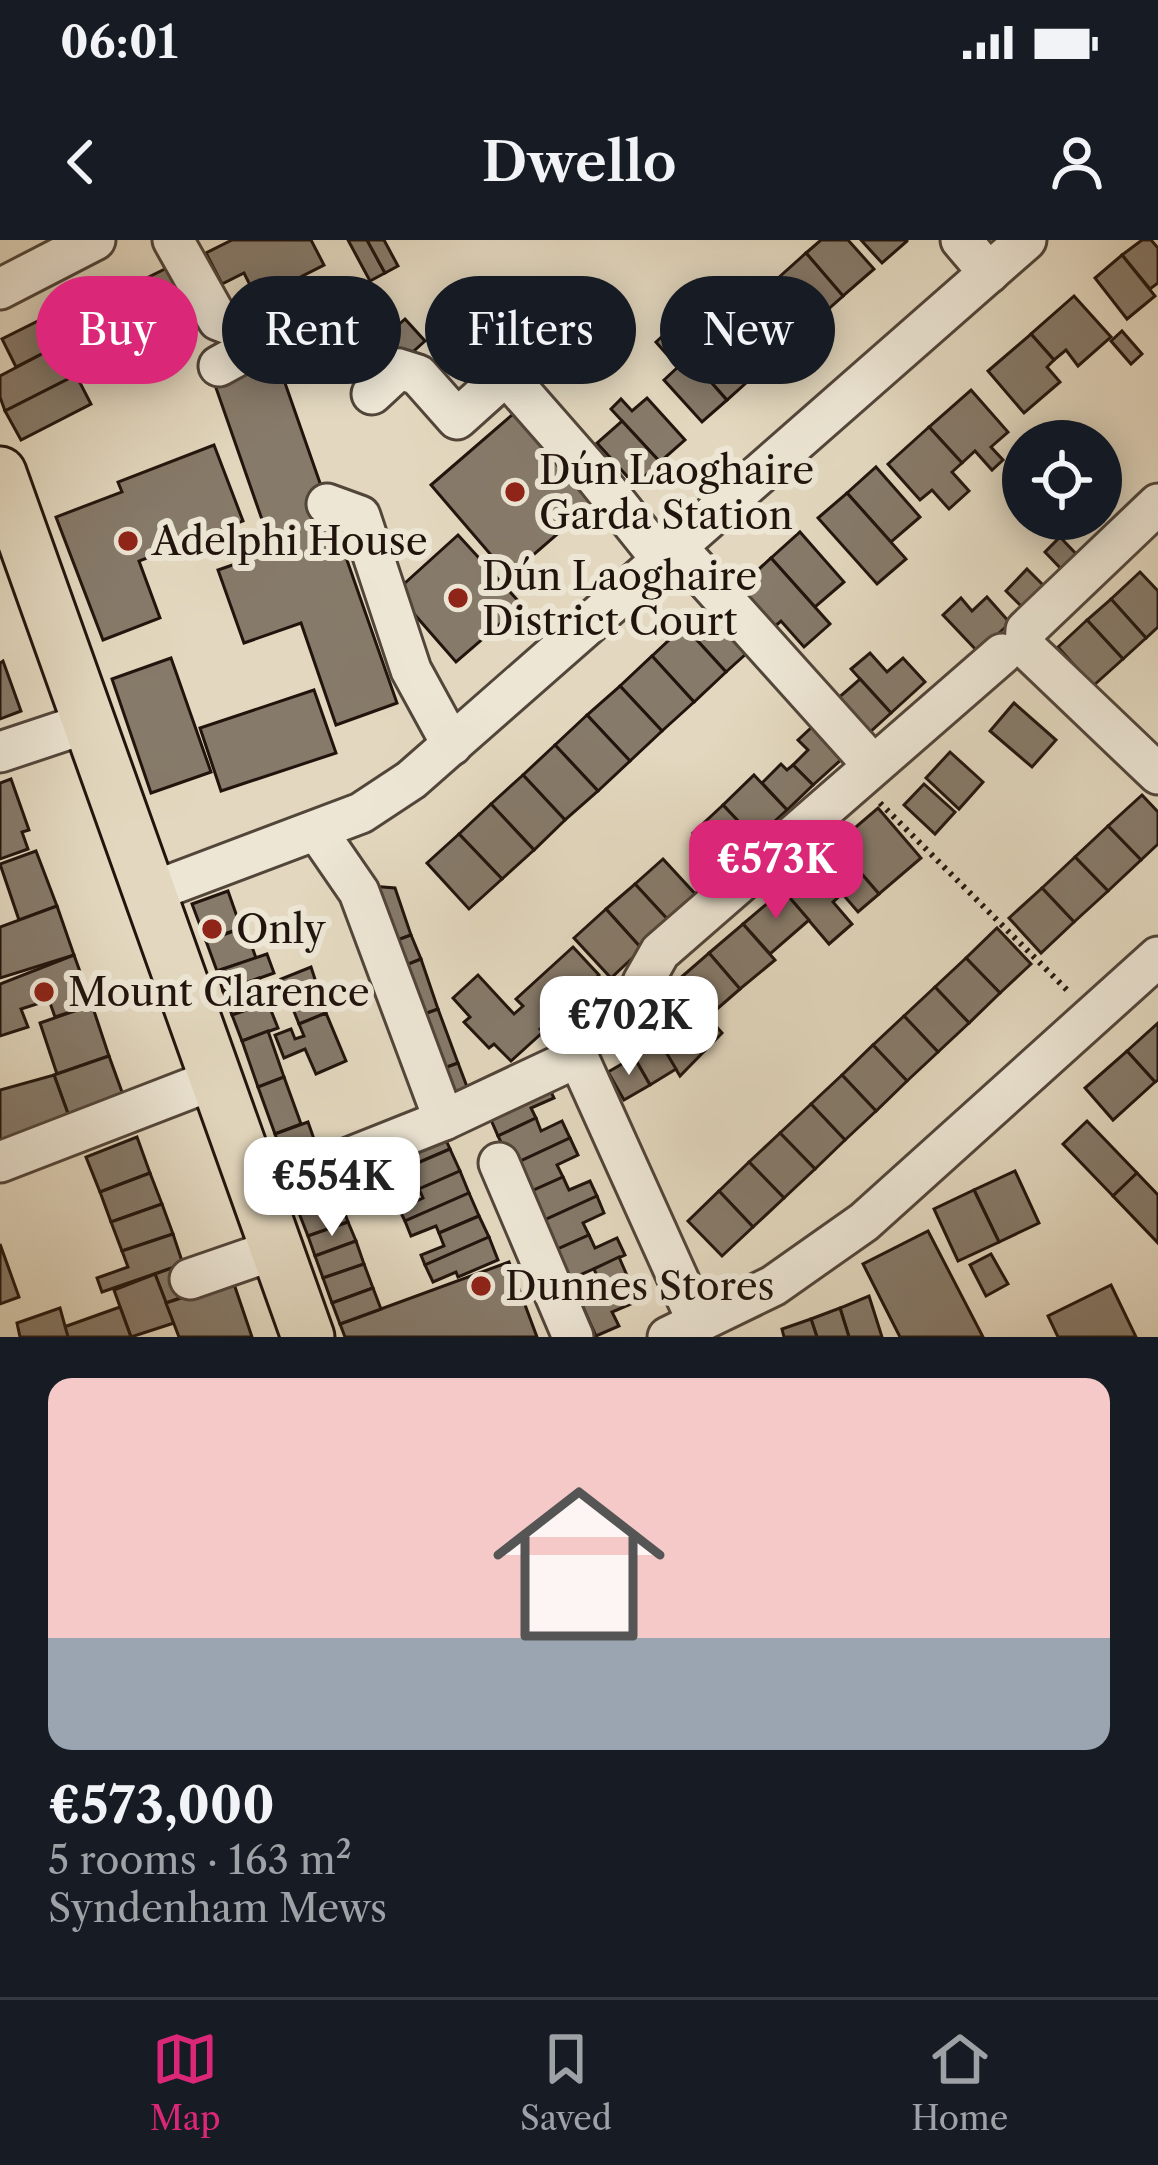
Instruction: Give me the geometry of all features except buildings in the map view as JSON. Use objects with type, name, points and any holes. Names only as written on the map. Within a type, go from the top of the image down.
[{"type":"main road","points":[[0,473],[308,1337]]},
{"type":"street","points":[[173,240],[222,322]]},
{"type":"street","points":[[961,240],[988,273]]},
{"type":"street","points":[[149,893],[361,813],[411,780],[1026,240]]},
{"type":"street","points":[[0,289],[75,245]]},
{"type":"street","points":[[372,394],[399,369],[418,375],[457,418],[515,367],[598,480],[865,772]]},
{"type":"street","points":[[327,503],[360,516],[411,670],[452,745]]},
{"type":"street","points":[[1158,504],[1026,630],[1025,646],[1158,774]]},
{"type":"street","points":[[643,982],[660,952],[1002,654]]},
{"type":"street","points":[[0,752],[87,723]]},
{"type":"street","points":[[317,831],[359,892],[444,1120]]},
{"type":"street","points":[[258,1194],[444,1120],[578,1058],[683,1330],[773,1286],[864,1222],[1158,957]]},
{"type":"street","points":[[0,1162],[215,1079]]},
{"type":"street","points":[[499,1163],[573,1337]]},
{"type":"street","points":[[190,1280],[277,1249]]},
{"type":"path","points":[[865,772],[1094,1018]]},
{"type":"place","name":"Dún Laoghaire Garda Station","points":[[515,492]]},
{"type":"place","name":"Adelphi House","points":[[128,541]]},
{"type":"place","name":"Dún Laoghaire District Court","points":[[458,598]]},
{"type":"place","name":"Only","points":[[212,929]]},
{"type":"place","name":"Mount Clarence","points":[[44,992]]},
{"type":"place","name":"Dunnes Stores","points":[[481,1286]]}]
